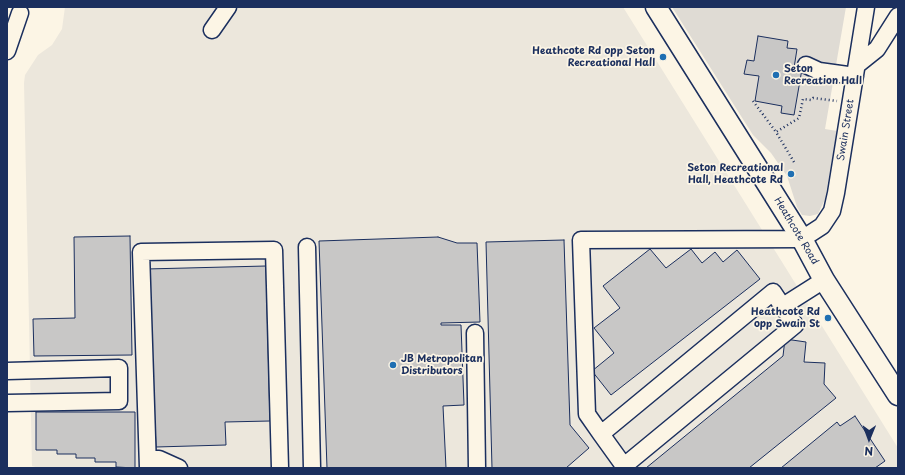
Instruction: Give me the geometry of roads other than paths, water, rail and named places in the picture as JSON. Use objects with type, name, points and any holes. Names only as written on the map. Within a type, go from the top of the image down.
[{"type":"main road","name":"Heathcote Road","points":[[656,7],[802,239],[824,280],[898,395]]},
{"type":"street","points":[[212,30],[228,7]]},
{"type":"street","name":"Swain Street","points":[[802,239],[822,226],[832,210],[866,7]]},
{"type":"street","points":[[7,51],[20,13]]},
{"type":"street","points":[[806,65],[819,72],[856,71],[877,49],[898,16]]},
{"type":"street","points":[[601,434],[773,292],[795,325],[623,467],[587,414],[581,240],[802,239]]},
{"type":"street","points":[[307,247],[312,468]]},
{"type":"street","points":[[179,468],[159,459],[148,463],[141,252],[274,250],[280,468]]},
{"type":"street","points":[[782,306],[824,280]]},
{"type":"street","points":[[475,333],[477,468]]},
{"type":"street","points":[[7,370],[118,368],[119,401],[7,403]]},
{"type":"place","name":"Heathcote Rd opp Seton Recreational Hall","points":[[663,57]]},
{"type":"place","name":"Seton Recreation Hall","points":[[776,75]]},
{"type":"place","name":"Seton Recreational Hall, Heathcote Rd","points":[[791,174]]},
{"type":"place","name":"Heathcote Rd opp Swain St","points":[[828,318]]},
{"type":"place","name":"JB Metropolitan Distributors","points":[[393,365]]}]
